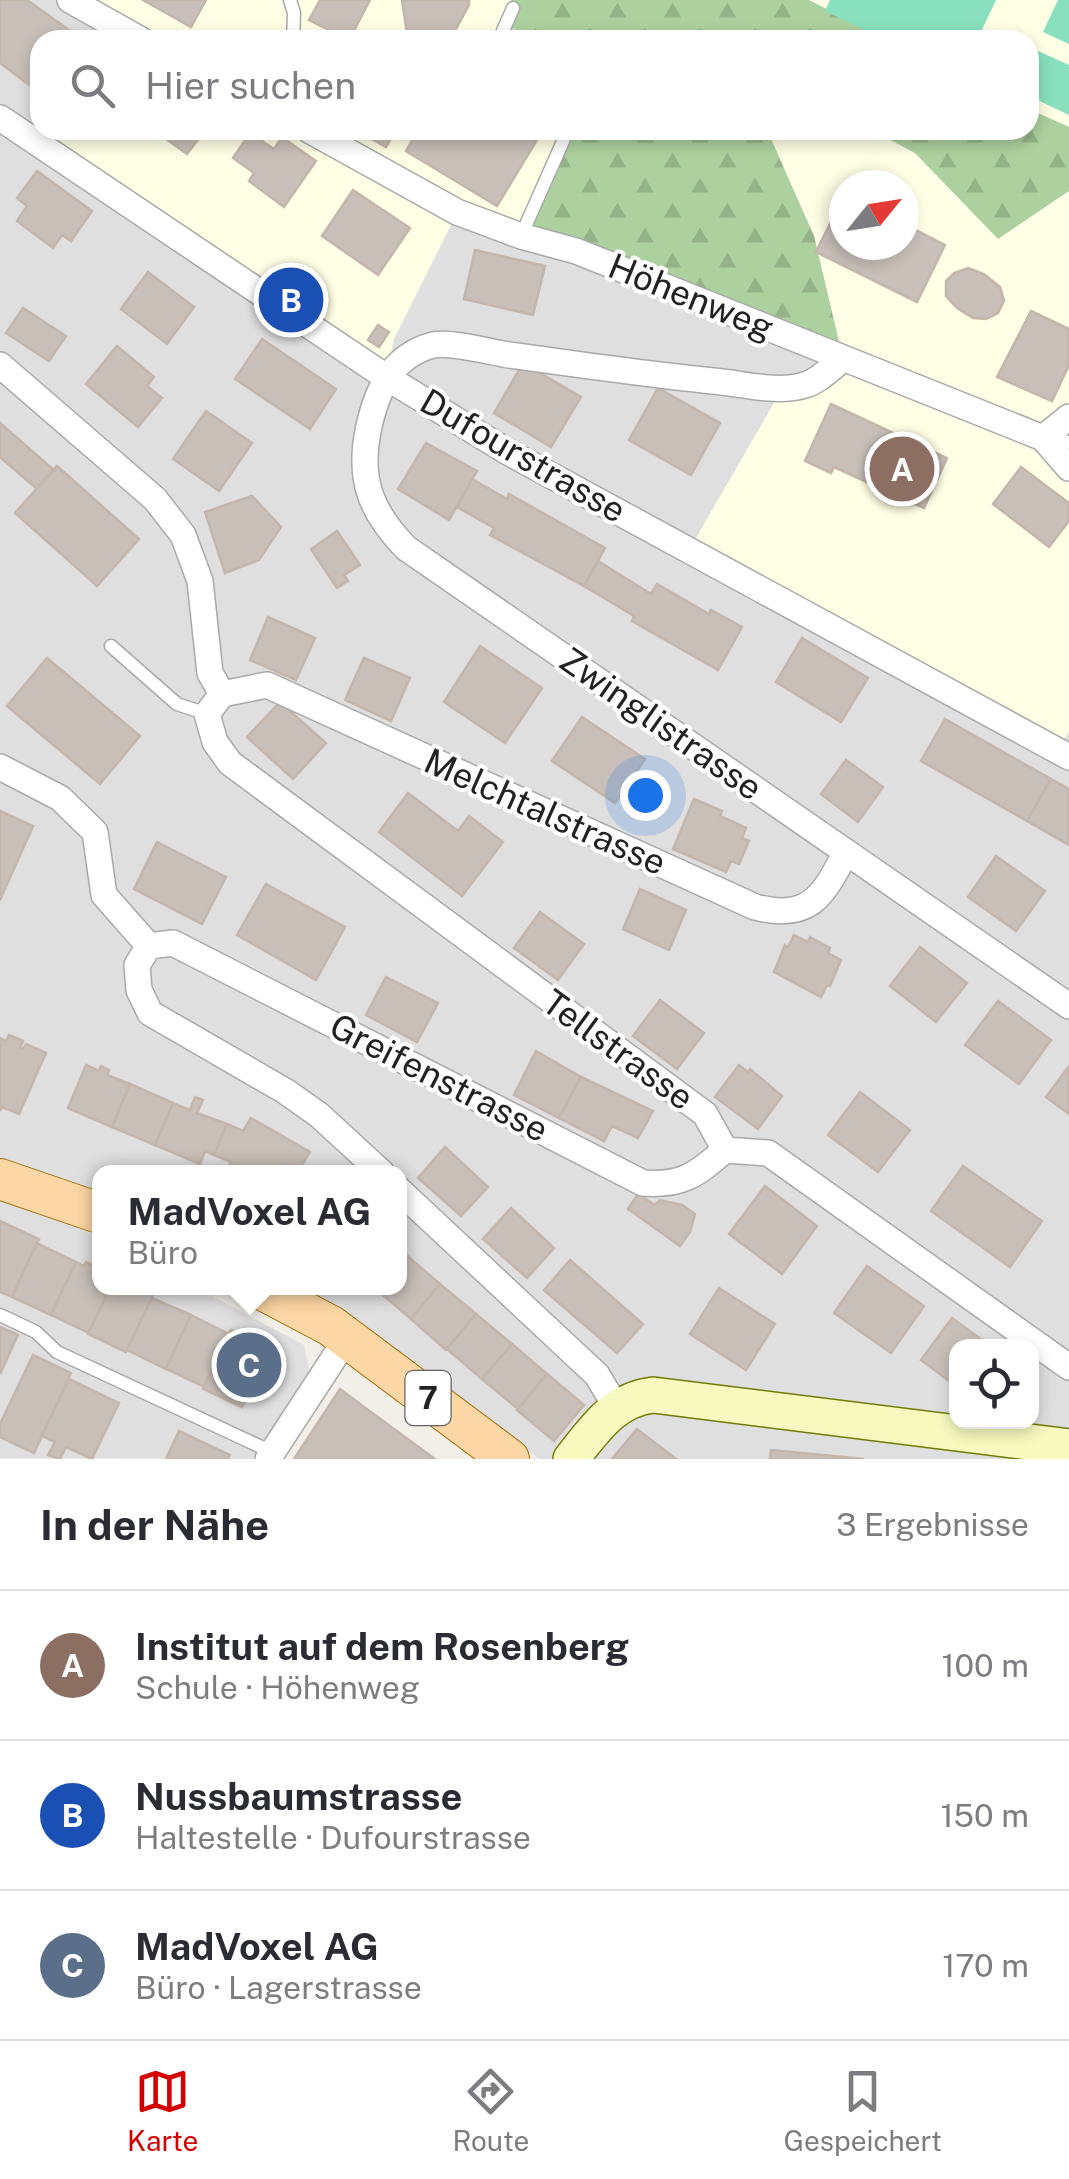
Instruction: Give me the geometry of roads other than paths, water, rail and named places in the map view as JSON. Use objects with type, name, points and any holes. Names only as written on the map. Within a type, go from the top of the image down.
[{"type":"main road","points":[[0,1179],[92,1211]]},
{"type":"main road","name":"7","points":[[270,1295],[347,1338],[509,1459]]},
{"type":"street","points":[[70,0],[122,30]]},
{"type":"street","name":"Dufourstrasse","points":[[0,118],[30,138]]},
{"type":"street","name":"Dufourstrasse","points":[[33,140],[386,377],[508,452],[1069,757]]},
{"type":"street","name":"Höhenweg","points":[[327,140],[458,212],[521,236],[576,251],[1056,440],[1069,468]]},
{"type":"street","points":[[386,377],[405,357],[436,344],[633,373],[782,389],[809,384],[843,359]]},
{"type":"street","name":"Tellstrasse","points":[[0,365],[155,499],[183,534],[200,581],[215,704],[215,742],[230,764],[705,1114],[725,1150]]},
{"type":"street","name":"Zwinglistrasse","points":[[386,377],[373,406],[365,464],[370,498],[384,526],[406,548],[1069,1006]]},
{"type":"street","points":[[1056,440],[1069,417]]},
{"type":"street","name":"Melchtalstrasse","points":[[215,704],[266,684],[781,914],[807,906],[828,886],[846,852]]},
{"type":"street","points":[[0,767],[60,798],[95,832],[104,895],[150,946],[136,964],[140,990],[150,1014],[285,1091],[319,1114],[374,1165]]},
{"type":"street","name":"Greifenstrasse","points":[[150,946],[173,943],[644,1182],[673,1185],[703,1169],[725,1150]]},
{"type":"street","points":[[725,1150],[768,1153],[1069,1367]]},
{"type":"street","points":[[407,1197],[597,1375],[616,1407]]},
{"type":"street","points":[[270,1456],[347,1338]]},
{"type":"street","points":[[571,1459],[616,1407],[636,1397],[654,1395],[1069,1446]]},
{"type":"lane","points":[[290,0],[293,30]]},
{"type":"lane","points":[[503,30],[513,8]]},
{"type":"lane","points":[[521,236],[564,140]]},
{"type":"lane","points":[[110,646],[177,704],[215,704]]},
{"type":"lane","points":[[0,1315],[36,1332],[57,1352],[270,1456]]},
{"type":"place","name":"Nussbaumstrasse","points":[[291,300]]},
{"type":"place","name":"Institut auf dem Rosenberg","points":[[902,469]]},
{"type":"place","name":"MadVoxel AG","points":[[249,1365]]}]
